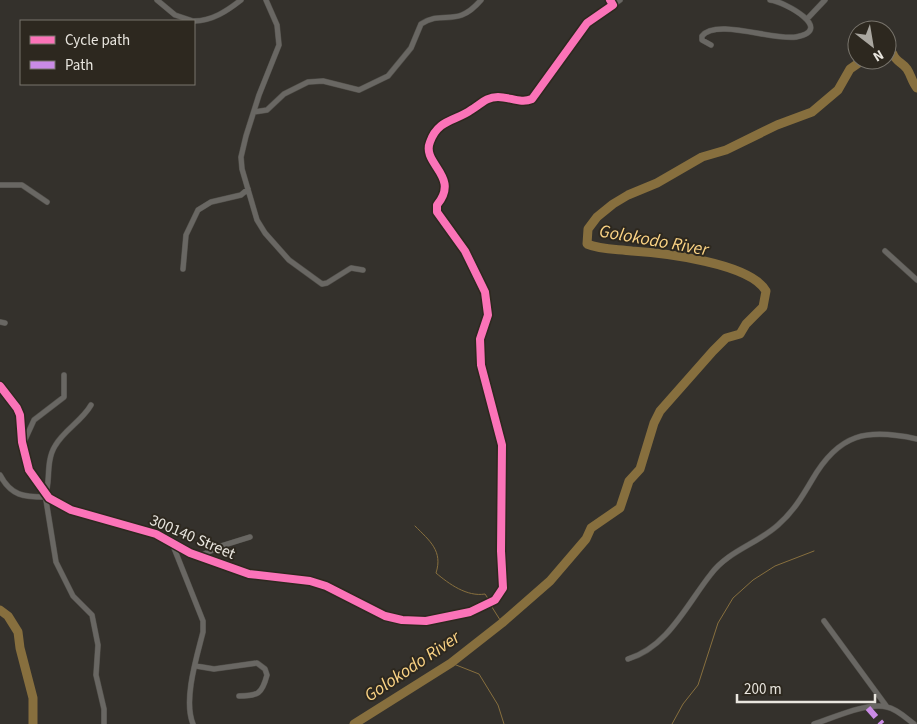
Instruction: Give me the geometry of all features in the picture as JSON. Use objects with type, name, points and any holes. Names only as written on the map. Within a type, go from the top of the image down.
[{"type":"street","points":[[157,0],[174,15],[190,20]]},
{"type":"street","points":[[195,20],[221,14],[241,0]]},
{"type":"street","points":[[266,0],[277,25],[280,40],[254,112],[241,157],[242,169],[257,220],[265,234],[289,260],[312,278],[324,284],[351,268],[363,270]]},
{"type":"street","points":[[254,112],[267,110],[284,94],[308,82],[323,81],[356,90],[364,89],[393,73],[411,48],[421,24],[436,18],[459,17],[481,0]]},
{"type":"street","points":[[611,2],[620,0]]},
{"type":"street","points":[[711,45],[702,40],[702,36],[711,30],[739,30],[777,37],[799,37],[810,31],[807,19],[785,4],[770,0]]},
{"type":"street","points":[[807,19],[825,0]]},
{"type":"street","name":"300140 Street","points":[[0,386],[17,408],[22,445],[29,470],[45,496],[71,510],[138,528],[200,556],[256,576],[310,581],[326,586],[376,612],[402,620],[426,621],[470,612],[495,600],[503,588],[500,551],[502,445],[481,365],[480,339],[487,321],[487,298],[465,251],[437,212],[436,205],[444,194],[444,180],[430,153],[430,142],[444,123],[471,111],[488,98],[500,97],[524,101],[532,99],[587,23],[611,2]]},
{"type":"street","points":[[0,185],[22,185],[46,202]]},
{"type":"street","points":[[183,269],[186,235],[198,210],[211,202],[241,195],[248,189]]},
{"type":"street","points":[[884,252],[917,280]]},
{"type":"street","points":[[22,445],[34,420],[64,397],[64,375]]},
{"type":"street","points":[[91,405],[85,414],[55,445],[48,462],[49,487],[45,496],[56,562],[73,596],[92,615],[98,645],[96,675],[104,708],[104,724]]},
{"type":"street","points":[[628,659],[648,650],[676,623],[716,567],[786,519],[820,470],[844,444],[858,435],[872,433],[890,433],[917,438]]},
{"type":"street","points":[[0,475],[7,487],[16,494],[45,496]]},
{"type":"street","points":[[200,556],[221,546],[250,537]]},
{"type":"street","points":[[172,543],[203,621],[203,632],[189,696],[193,724]]},
{"type":"street","points":[[824,621],[888,707],[914,724]]},
{"type":"street","points":[[196,666],[214,669],[252,663],[265,669],[267,675],[263,688],[253,696],[239,696]]},
{"type":"street","points":[[814,724],[859,710],[888,707]]},
{"type":"waterway","name":"Golokodo River","points":[[897,60],[908,71],[917,88]]},
{"type":"waterway","name":"Golokodo River","points":[[354,724],[451,663],[502,623],[550,581],[586,539],[591,528],[620,508],[629,481],[640,469],[654,423],[660,411],[713,351],[726,338],[740,334],[746,324],[763,307],[766,291],[757,281],[743,273],[705,261],[684,257],[603,248],[587,244],[588,229],[597,217],[628,195],[657,183],[702,157],[726,150],[777,125],[812,112],[838,90],[849,70]]},
{"type":"waterway","points":[[415,526],[434,547],[438,558],[436,573],[459,589],[472,594],[485,594],[489,600]]},
{"type":"waterway","points":[[672,724],[683,704],[698,685],[718,623],[733,598],[753,580],[775,566],[814,551]]},
{"type":"waterway","points":[[490,604],[502,623]]},
{"type":"waterway","name":"Golokodo River","points":[[0,610],[8,616],[18,632],[20,648],[33,698],[33,724]]},
{"type":"waterway","points":[[451,663],[479,674],[498,705],[504,724]]},
{"type":"marked path","points":[[868,708],[882,724]]},
{"type":"cycle path","points":[[0,386],[17,408],[20,415],[22,442],[29,470],[49,498],[71,510],[156,534],[190,553],[249,574],[310,581],[326,586],[385,616],[402,620],[426,621],[470,612],[495,600],[503,588],[501,551],[502,445],[481,365],[480,339],[488,315],[485,292],[465,251],[437,212],[437,205],[443,195],[445,186],[443,178],[431,157],[429,150],[430,142],[433,134],[443,125],[494,97],[520,101],[532,99],[587,23],[613,5],[610,0]]}]
